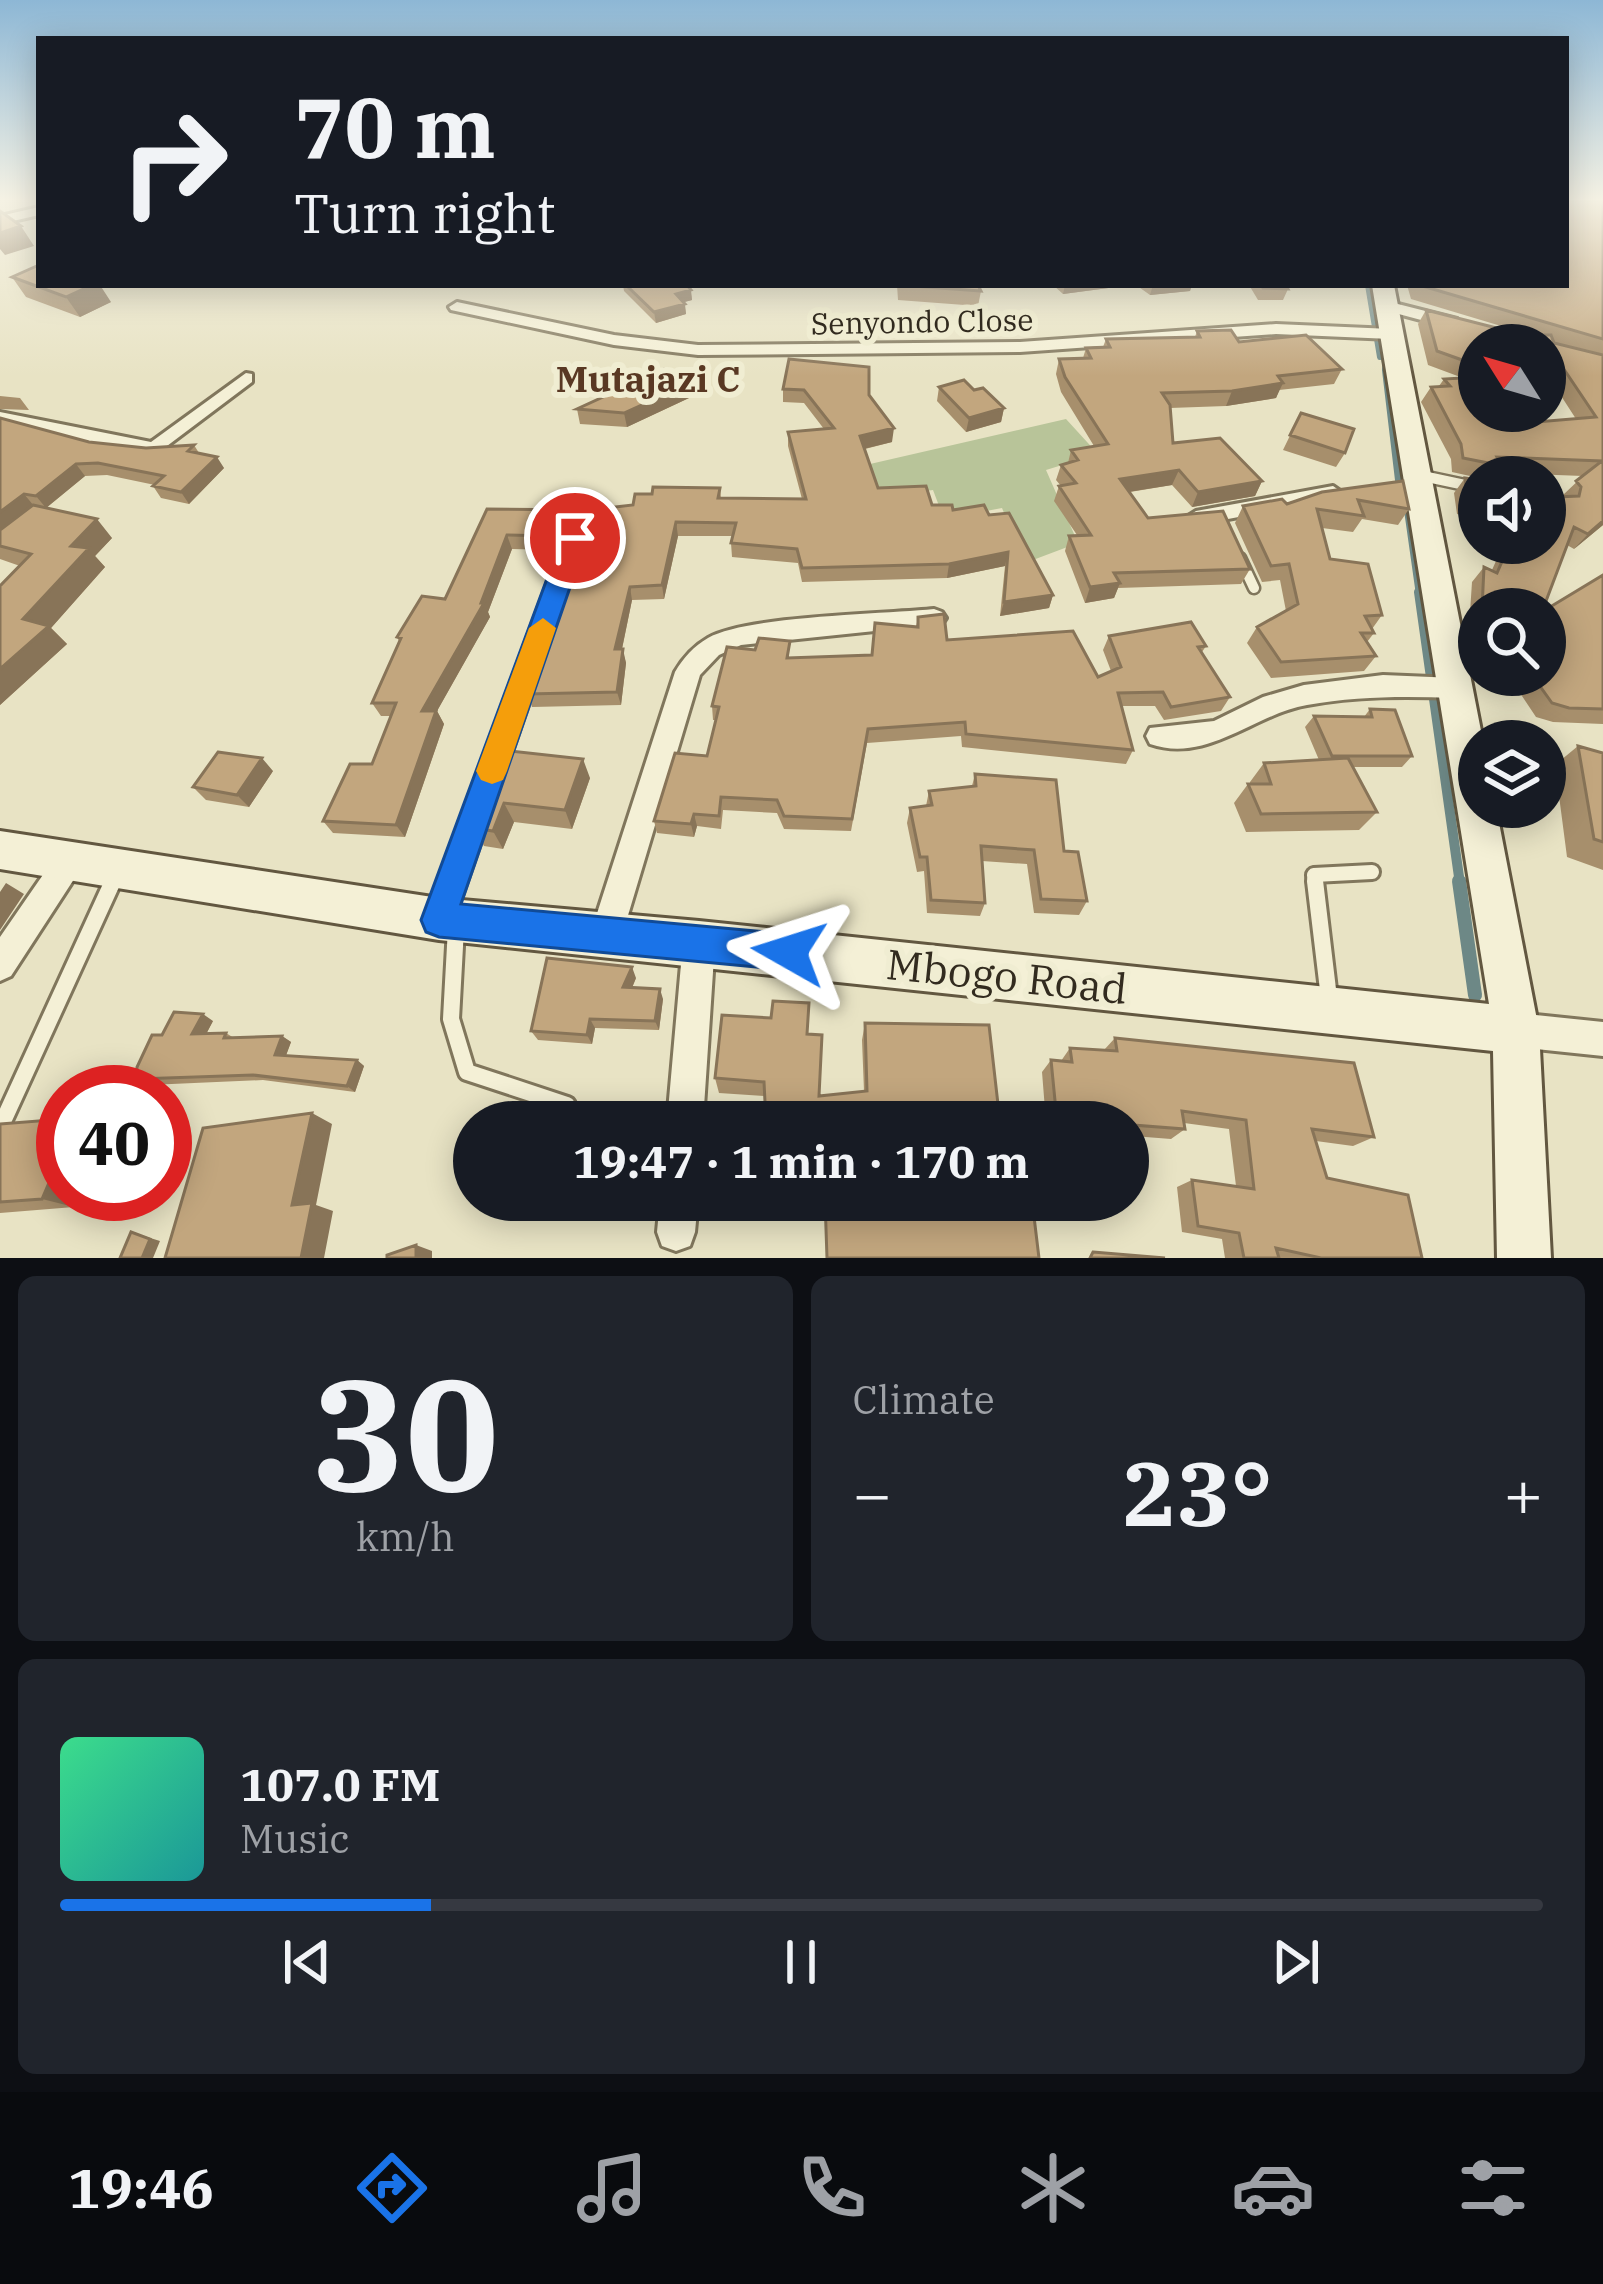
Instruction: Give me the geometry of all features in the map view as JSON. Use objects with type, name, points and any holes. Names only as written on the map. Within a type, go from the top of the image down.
[{"type":"street","name":"Senyondo Close","points":[[457,308],[614,340],[698,350],[1055,346],[1276,329],[1387,308],[1458,325]]},
{"type":"street","points":[[1387,308],[1413,482],[1516,1030],[1524,1258]]},
{"type":"street","points":[[0,418],[155,449],[246,378]]},
{"type":"street","points":[[1174,522],[1224,522],[1351,490]]},
{"type":"street","points":[[448,920],[575,538]]},
{"type":"street","points":[[607,932],[688,673],[704,652],[722,639],[740,636],[934,618]]},
{"type":"street","points":[[1160,736],[1217,732],[1272,704],[1304,695],[1384,685],[1455,688]]},
{"type":"street","name":"Mbogo Road","points":[[0,850],[448,920],[607,932],[1516,1030]]},
{"type":"street","points":[[0,964],[68,863]]},
{"type":"street","points":[[687,1101],[699,942]]},
{"type":"street","points":[[1516,1030],[1603,1039]]},
{"type":"lane","points":[[1413,482],[1458,486]]},
{"type":"lane","points":[[1236,550],[1254,588]]},
{"type":"lane","points":[[0,1128],[118,871]]},
{"type":"lane","points":[[1331,1011],[1314,875],[1372,872]]},
{"type":"lane","points":[[448,920],[447,1000],[452,1042],[467,1072],[555,1101]]},
{"type":"green space","points":[[1066,419],[1098,454],[1046,470],[1078,543],[1025,563],[1002,508],[944,519],[933,490],[856,501],[857,467]]},
{"type":"building","points":[[1569,259],[1603,259],[1603,339],[1566,328],[1566,324],[1429,288],[1569,288]]},
{"type":"building","points":[[36,266],[36,286],[12,277]]},
{"type":"building","points":[[42,288],[86,288],[66,297]]},
{"type":"building","points":[[629,288],[691,290],[676,294],[685,304],[654,312]]},
{"type":"building","points":[[1426,310],[1481,324],[1458,324],[1458,358],[1437,351]]},
{"type":"building","points":[[1231,330],[1239,342],[1306,335],[1342,369],[1278,376],[1283,383],[1232,391],[1162,393],[1170,405],[1173,443],[1220,438],[1262,481],[1198,492],[1179,470],[1120,479],[1148,518],[1223,511],[1250,569],[1114,573],[1120,583],[1090,587],[1069,536],[1091,535],[1059,486],[1076,483],[1061,465],[1078,460],[1071,450],[1108,444],[1065,377],[1059,359],[1091,358],[1086,348],[1110,347],[1106,339],[1200,337],[1197,331]]},
{"type":"building","points":[[1566,346],[1603,355],[1603,521],[1588,534],[1574,527],[1566,548],[1566,497],[1579,496],[1581,487],[1576,481],[1602,461],[1566,456],[1463,456],[1431,387],[1450,386],[1444,379],[1458,378],[1458,432],[1566,432],[1566,420],[1596,417],[1566,372]]},
{"type":"building","points":[[789,359],[869,367],[869,395],[894,428],[860,436],[878,488],[926,486],[932,505],[952,505],[953,510],[984,505],[989,515],[1009,513],[1053,595],[1004,602],[1008,552],[949,564],[802,568],[797,549],[731,543],[736,523],[676,522],[662,585],[630,587],[615,649],[623,649],[617,692],[527,694],[587,526],[569,513],[556,523],[551,536],[507,535],[484,603],[422,711],[436,711],[396,825],[323,821],[350,764],[372,764],[396,703],[372,703],[401,638],[397,637],[422,596],[445,599],[487,509],[589,510],[633,505],[635,494],[652,494],[653,487],[720,488],[718,498],[806,499],[788,432],[834,428],[804,390],[783,389]]},
{"type":"building","points":[[664,369],[688,384],[624,413],[577,409]]},
{"type":"building","points":[[964,380],[974,390],[983,388],[1004,408],[969,418],[939,387]]},
{"type":"building","points":[[1301,413],[1354,429],[1345,453],[1290,435]]},
{"type":"building","points":[[0,418],[89,442],[146,448],[194,445],[188,451],[217,457],[181,492],[153,486],[164,476],[98,463],[76,464],[36,496],[24,494],[0,512]]},
{"type":"building","points":[[1403,481],[1409,509],[1358,500],[1364,516],[1317,509],[1330,559],[1368,564],[1382,615],[1365,616],[1374,633],[1361,633],[1376,656],[1281,662],[1257,627],[1298,604],[1289,564],[1271,566],[1243,506],[1282,499],[1287,504],[1322,492]]},
{"type":"building","points":[[33,505],[97,519],[71,546],[89,548],[23,619],[49,626],[0,669],[0,586],[31,554],[0,546],[0,530]]},
{"type":"building","points":[[1501,564],[1560,564],[1551,588],[1483,588],[1484,567],[1497,573]]},
{"type":"building","points":[[1603,575],[1603,709],[1569,708],[1552,703],[1547,696],[1566,696],[1566,597]]},
{"type":"building","points":[[944,614],[947,640],[1073,631],[1098,677],[1121,667],[1109,636],[1191,622],[1206,646],[1198,647],[1230,697],[1171,707],[1163,692],[1118,693],[1133,750],[966,734],[965,722],[868,729],[852,819],[784,816],[777,800],[721,797],[719,816],[694,814],[691,824],[654,821],[675,753],[707,756],[719,707],[712,706],[727,647],[755,650],[759,638],[790,641],[787,658],[872,655],[875,623],[918,627],[918,617]]},
{"type":"building","points":[[1370,709],[1395,710],[1412,756],[1332,756],[1314,716],[1372,717]]},
{"type":"building","points":[[1578,746],[1603,753],[1603,842],[1594,839]]},
{"type":"building","points":[[502,750],[583,759],[565,810],[504,803],[493,831],[473,828]]},
{"type":"building","points":[[218,752],[262,758],[237,795],[193,787]]},
{"type":"building","points":[[1348,758],[1377,812],[1261,814],[1248,784],[1271,784],[1264,763]]},
{"type":"building","points":[[975,774],[1056,780],[1064,851],[1078,852],[1087,901],[1041,899],[1034,850],[981,846],[985,903],[931,900],[927,857],[920,857],[910,808],[932,805],[929,791],[976,786]]},
{"type":"building","points":[[547,958],[632,967],[623,987],[660,989],[655,1021],[590,1019],[587,1035],[531,1031]]},
{"type":"building","points":[[773,1001],[809,1003],[807,1034],[822,1035],[819,1096],[867,1091],[865,1023],[989,1025],[998,1101],[765,1101],[764,1082],[715,1078],[722,1015],[771,1018]]},
{"type":"building","points":[[174,1012],[203,1014],[192,1034],[282,1036],[275,1055],[357,1060],[347,1086],[253,1075],[192,1077],[192,1065],[138,1065],[152,1035],[162,1035]]},
{"type":"building","points":[[1115,1038],[1354,1063],[1374,1137],[1312,1129],[1327,1178],[1408,1195],[1422,1258],[1321,1258],[1276,1248],[1279,1258],[1244,1258],[1239,1233],[1198,1226],[1192,1180],[1254,1189],[1246,1120],[1182,1111],[1185,1129],[1149,1126],[1149,1101],[1055,1101],[1051,1060],[1072,1062],[1070,1048],[1117,1051]]},
{"type":"building","points":[[312,1113],[292,1205],[312,1203],[301,1258],[165,1258],[176,1221],[192,1221],[192,1166],[203,1128]]},
{"type":"building","points":[[36,1121],[36,1199],[0,1202],[0,1124]]},
{"type":"building","points":[[826,1221],[1035,1221],[1039,1258],[827,1258]]},
{"type":"building","points":[[131,1232],[150,1239],[142,1258],[120,1258]]},
{"type":"building","points":[[416,1245],[416,1258],[387,1258],[387,1255]]},
{"type":"building","points":[[1093,1252],[1165,1258],[1090,1258]]},
{"type":"waterway","points":[[1368,288],[1380,357]]},
{"type":"waterway","points":[[1384,354],[1386,373]]},
{"type":"waterway","points":[[1386,370],[1399,480]]},
{"type":"waterway","points":[[1407,503],[1420,595]]},
{"type":"waterway","points":[[1419,592],[1460,884]]},
{"type":"waterway","points":[[1459,881],[1475,995]]},
{"type":"slow traffic","points":[[492,771],[543,628]]},
{"type":"district","name":"Mutajazi C","points":[[648,378]]},
{"type":"route","points":[[575,538],[439,920],[789,952]]}]
